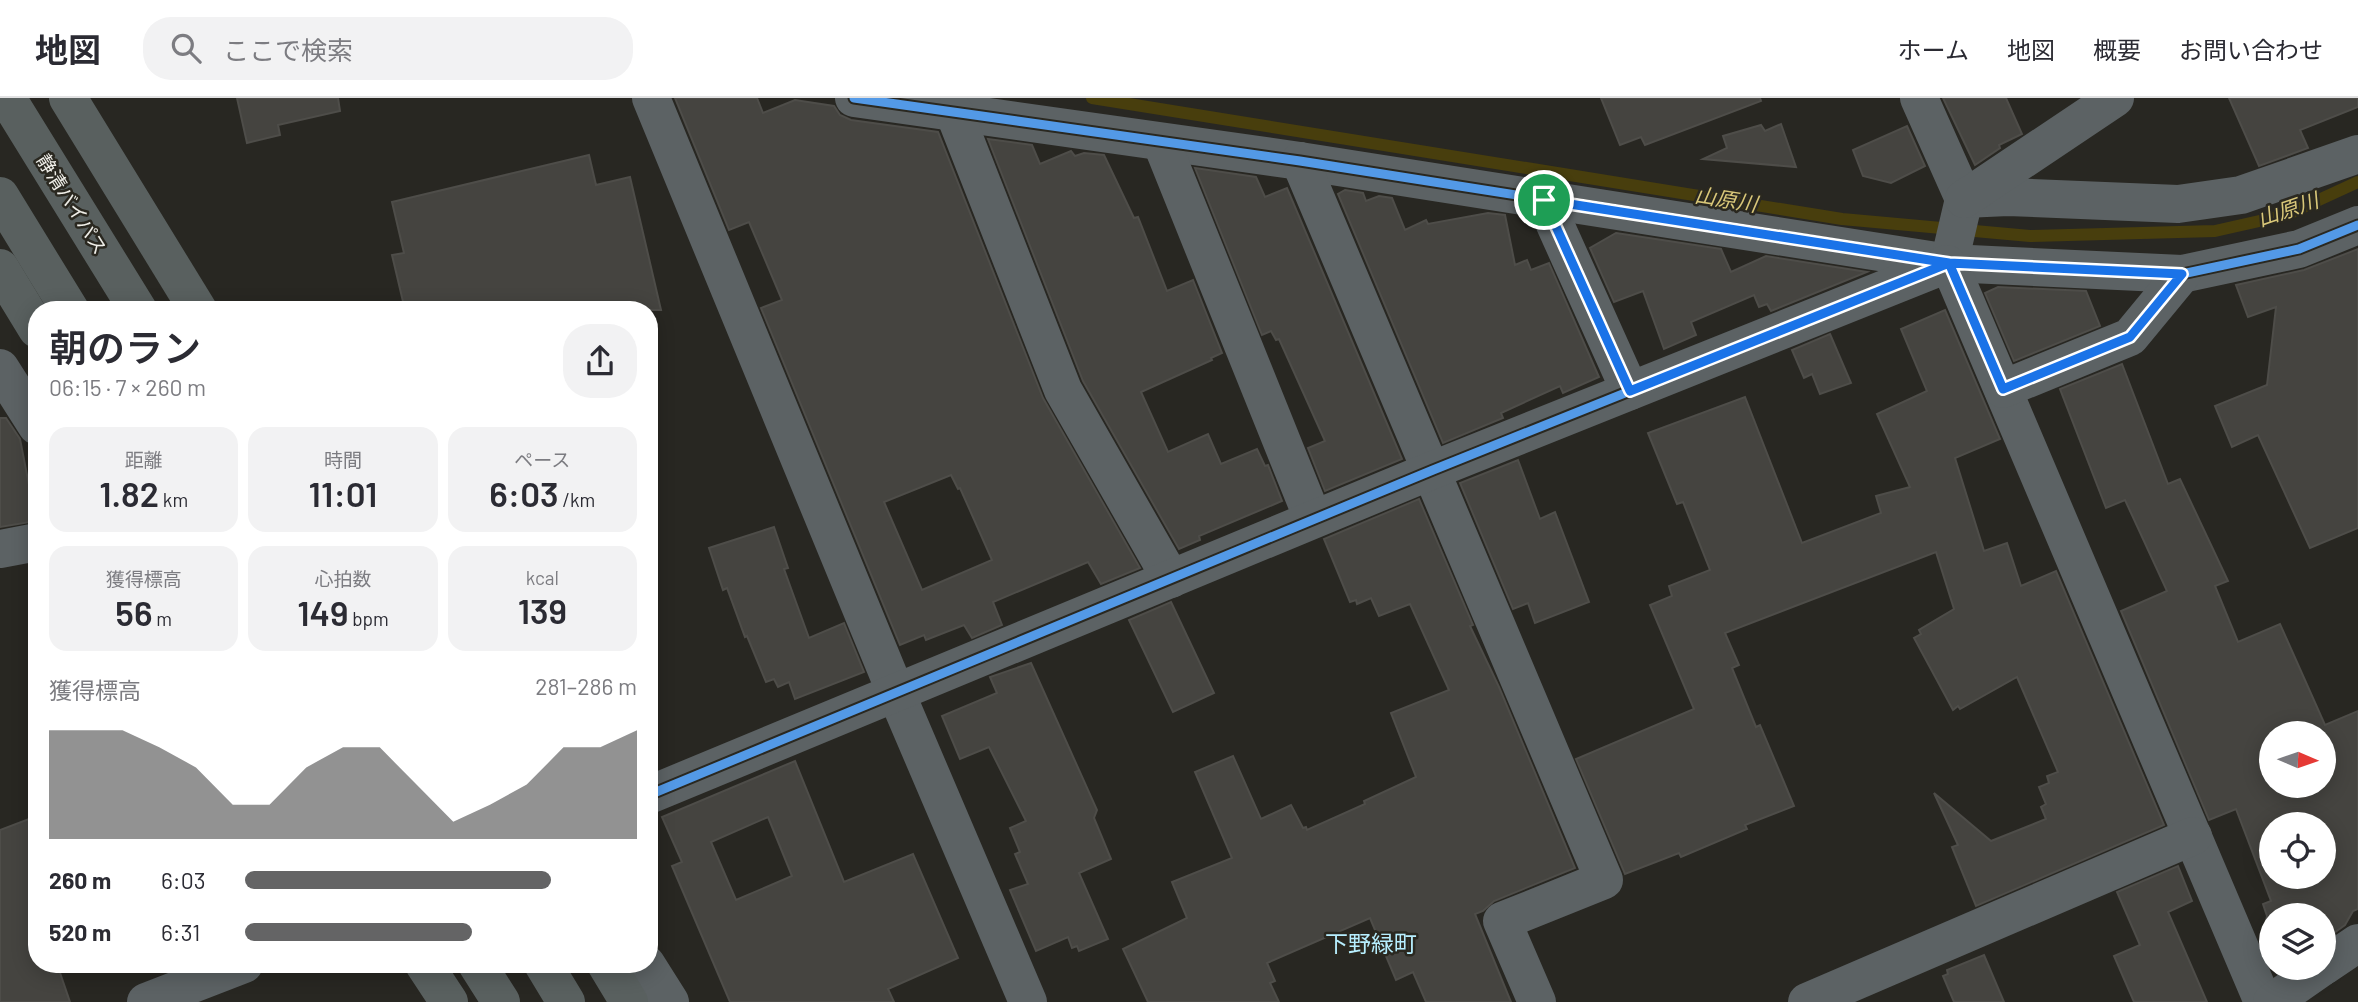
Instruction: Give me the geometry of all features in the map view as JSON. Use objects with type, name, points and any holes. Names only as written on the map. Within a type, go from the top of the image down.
[{"type":"highway","name":"静清バイパス","points":[[6,98],[132,301]]},
{"type":"highway","points":[[68,98],[192,301]]},
{"type":"highway","points":[[0,197],[64,301]]},
{"type":"highway","points":[[0,268],[28,314]]},
{"type":"highway","points":[[483,973],[501,1002]]},
{"type":"highway","points":[[548,973],[566,1002]]},
{"type":"highway","points":[[611,973],[629,1002]]},
{"type":"street","points":[[651,98],[896,693],[1028,1002]]},
{"type":"street","points":[[854,98],[1300,162],[1949,263],[2182,274],[2299,249],[2358,225]]},
{"type":"street","points":[[1919,98],[1964,199],[1949,263],[2263,1002]]},
{"type":"street","points":[[1964,199],[2115,98]]},
{"type":"street","points":[[954,112],[1063,390],[1171,579]]},
{"type":"street","points":[[1162,144],[1313,519]]},
{"type":"street","points":[[1964,199],[2008,197],[2178,204],[2241,195],[2358,154]]},
{"type":"street","points":[[1300,162],[1433,470],[1604,880],[1503,921],[1537,1002]]},
{"type":"street","points":[[1544,200],[1630,391]]},
{"type":"street","points":[[658,791],[1313,519],[1949,263]]},
{"type":"street","points":[[2003,389],[2130,337],[2182,274]]},
{"type":"street","points":[[0,368],[28,412]]},
{"type":"street","points":[[0,549],[28,544]]},
{"type":"street","points":[[1807,1002],[2193,836]]},
{"type":"street","points":[[2336,958],[2358,943]]},
{"type":"street","points":[[146,1002],[221,973]]},
{"type":"street","points":[[652,973],[670,1002]]},
{"type":"street","points":[[2272,1002],[2304,980]]},
{"type":"building","points":[[237,98],[338,98],[340,111],[278,125],[280,135],[247,143]]},
{"type":"building","points":[[675,98],[757,98],[763,113],[795,100],[834,106],[840,115],[851,120],[938,132],[1043,398],[1140,568],[1101,584],[1088,562],[993,602],[1002,625],[972,638],[964,625],[926,640],[924,635],[900,645],[761,308],[782,300],[749,222],[729,230]],"holes":[[[951,475],[958,489],[960,488],[992,560],[922,590],[884,502]]]},
{"type":"building","points":[[1601,98],[1760,98],[1761,101],[1645,145],[1641,137],[1620,145]]},
{"type":"building","points":[[1943,98],[2006,98],[2022,134],[1999,145],[2000,148],[1975,165]]},
{"type":"building","points":[[2229,98],[2358,98],[2358,107],[2300,130],[2308,148],[2259,166]]},
{"type":"building","points":[[1781,124],[1796,167],[1703,159],[1727,148],[1723,136],[1761,125],[1765,131]]},
{"type":"building","points":[[1907,126],[1925,166],[1891,183],[1863,176],[1853,150]]},
{"type":"building","points":[[988,139],[1032,145],[1040,164],[1071,151],[1075,156],[1084,153],[1104,155],[1134,218],[1138,217],[1167,291],[1193,280],[1222,353],[1141,392],[1168,452],[1208,434],[1221,464],[1257,449],[1265,466],[1268,465],[1282,501],[1199,536],[1200,540],[1179,549],[1083,381]]},
{"type":"building","points":[[589,155],[596,185],[630,177],[661,310],[658,310],[658,301],[403,301],[392,255],[404,253],[392,202]]},
{"type":"building","points":[[1195,168],[1256,177],[1265,197],[1287,188],[1402,459],[1325,491],[1308,448],[1325,441],[1279,339],[1276,340],[1271,331],[1262,335]]},
{"type":"building","points":[[1345,190],[1363,193],[1366,201],[1379,196],[1392,198],[1405,230],[1426,220],[1428,224],[1488,213],[1505,215],[1515,265],[1527,260],[1531,270],[1549,263],[1599,377],[1563,393],[1560,386],[1501,413],[1503,418],[1443,443],[1338,194]]},
{"type":"building","points":[[1616,233],[1721,249],[1731,272],[1766,256],[1867,272],[1771,311],[1767,304],[1759,307],[1754,295],[1691,322],[1696,335],[1664,349],[1643,291],[1614,302],[1590,248]]},
{"type":"building","points":[[2358,249],[2358,528],[2310,548],[2258,435],[2232,447],[2215,406],[2267,385],[2276,307],[2248,317],[2236,285],[2304,270]]},
{"type":"building","points":[[1998,287],[2086,291],[2100,326],[2014,361],[1985,293]]},
{"type":"building","points":[[1945,310],[2000,439],[1955,458],[1984,551],[2007,543],[2021,586],[2056,571],[2164,825],[1976,906],[1952,847],[1958,845],[1934,793],[1991,841],[2046,819],[2041,807],[2046,804],[2039,787],[2049,783],[2047,776],[2058,772],[2017,677],[1960,709],[1958,706],[1953,710],[1914,638],[1921,634],[1919,630],[1954,609],[1936,552],[1725,633],[1739,665],[1732,668],[1756,727],[1760,725],[1794,806],[1745,825],[1747,829],[1681,857],[1679,853],[1625,874],[1576,759],[1694,709],[1650,605],[1672,596],[1669,586],[1710,570],[1683,502],[1677,504],[1648,433],[1745,397],[1802,543],[1881,513],[1876,496],[1910,487],[1877,414],[1927,391],[1901,329]]},
{"type":"building","points":[[1830,334],[1851,383],[1820,394],[1812,374],[1804,378],[1792,350]]},
{"type":"building","points":[[2122,364],[2168,484],[2180,479],[2228,581],[2215,586],[2238,642],[2280,624],[2323,721],[2259,721],[2259,798],[2336,798],[2334,721],[2358,711],[2358,909],[2353,911],[2345,925],[2336,931],[2336,903],[2266,903],[2271,901],[2266,889],[2336,889],[2336,812],[2259,812],[2259,869],[2236,809],[2209,820],[2121,611],[2167,591],[2125,500],[2106,508],[2060,389]]},
{"type":"building","points":[[0,418],[6,418],[20,439],[28,480],[28,522],[0,527]]},
{"type":"building","points":[[1518,460],[1540,519],[1555,512],[1589,602],[1535,623],[1528,603],[1513,609],[1460,483]]},
{"type":"building","points":[[1419,499],[1473,625],[1470,626],[1499,687],[1575,868],[1494,901],[1475,914],[1511,1002],[1426,1002],[1413,972],[1396,980],[1370,918],[1267,963],[1275,981],[1270,983],[1279,1002],[1148,1002],[1123,949],[1187,918],[1172,882],[1232,858],[1195,772],[1233,756],[1261,819],[1291,805],[1303,828],[1306,827],[1307,830],[1416,777],[1391,713],[1449,690],[1410,604],[1379,616],[1371,598],[1357,604],[1356,600],[1350,602],[1324,539]]},
{"type":"building","points":[[774,527],[788,568],[784,569],[809,638],[844,623],[864,672],[795,699],[789,682],[778,687],[774,679],[766,682],[747,636],[745,637],[727,588],[723,590],[709,548]]},
{"type":"building","points":[[1171,602],[1214,693],[1173,712],[1129,620]]},
{"type":"building","points":[[1031,663],[1097,810],[1094,818],[1111,859],[1079,873],[1108,939],[1079,951],[1077,946],[1072,948],[1068,937],[1036,951],[1010,890],[1028,884],[1015,854],[1020,852],[1010,828],[1026,821],[989,747],[960,759],[942,716],[997,693],[990,677]]},
{"type":"building","points":[[795,761],[844,882],[913,854],[958,958],[888,989],[894,1002],[730,1002],[672,866],[682,862],[662,817]],"holes":[[[768,817],[792,876],[736,900],[711,842]]]},
{"type":"building","points":[[28,819],[28,973],[60,973],[70,1002],[0,1002],[0,830]]},
{"type":"building","points":[[2178,866],[2192,901],[2168,912],[2207,1002],[2134,1002],[2114,956],[2140,945],[2117,892]]},
{"type":"building","points":[[1984,955],[2004,1002],[1954,1002],[1943,976],[1948,974],[1947,970]]},
{"type":"waterway","name":"山原川","points":[[1092,98],[1842,219],[2030,236],[2215,231],[2286,215],[2358,182]]},
{"type":"cycle path","points":[[854,98],[1300,161],[1949,263],[2182,274],[2299,249],[2358,225]]},
{"type":"cycle path","points":[[658,791],[1433,470],[1949,263]]},
{"type":"district","name":"下野緑町","points":[[1371,944]]},
{"type":"route","points":[[1544,200],[1630,391],[1949,263],[2182,274],[2130,337],[2003,389],[1949,263],[1544,200]]}]
